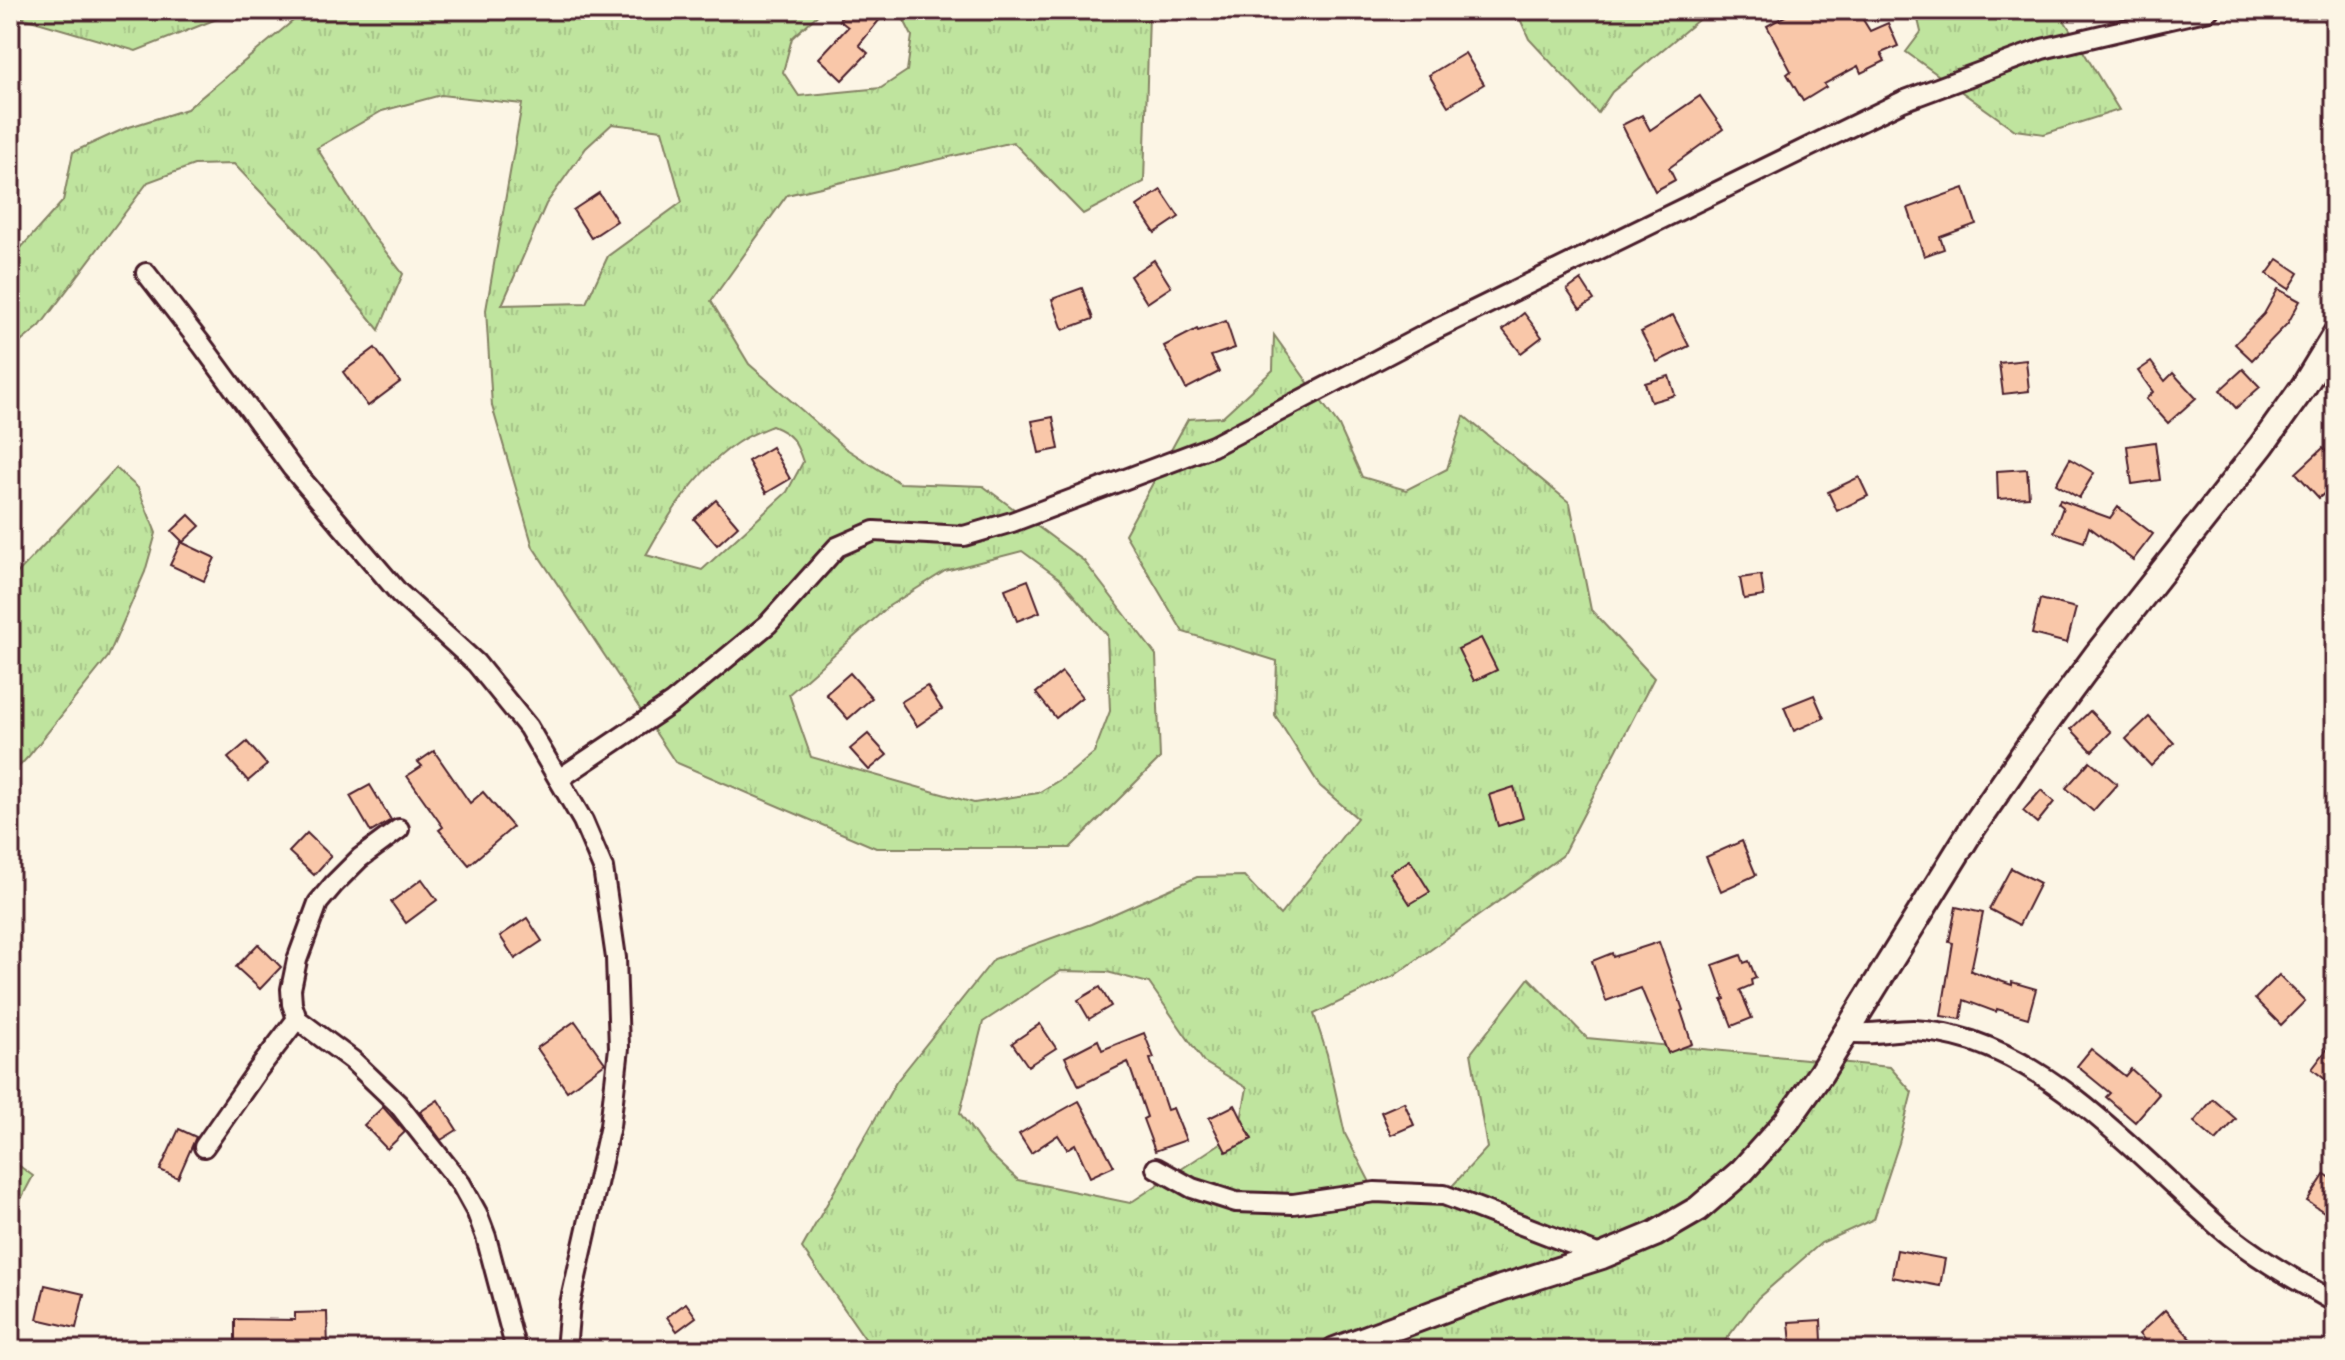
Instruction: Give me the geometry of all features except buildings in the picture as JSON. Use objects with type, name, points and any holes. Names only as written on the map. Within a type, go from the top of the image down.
[{"type":"main road","points":[[1335,1350],[1501,1288],[1602,1256],[1655,1234],[1698,1209],[1742,1171],[1787,1121],[1847,1032],[1972,829],[2027,749],[2098,653],[2262,445],[2335,335]]},
{"type":"street","points":[[559,779],[672,703],[768,624],[837,547],[874,531],[964,536],[1012,522],[1213,446],[1432,331],[1903,101],[2042,49],[2209,10]]},
{"type":"street","points":[[146,273],[292,468],[399,593],[476,663],[528,727],[583,821],[603,868],[616,958],[619,1048],[610,1126],[570,1304],[566,1350]]},
{"type":"street","points":[[399,829],[360,858],[318,903],[293,975],[291,989],[297,1019],[352,1060],[398,1104],[461,1184],[486,1237],[516,1350]]},
{"type":"street","points":[[204,1147],[297,1019]]},
{"type":"street","points":[[1847,1032],[1863,1035],[1913,1030],[1946,1034],[1975,1042],[2013,1059],[2099,1118],[2220,1227],[2272,1267],[2335,1302]]},
{"type":"street","points":[[1156,1168],[1192,1188],[1236,1202],[1293,1204],[1375,1192],[1444,1195],[1602,1256]]},
{"type":"green space","points":[[10,10],[230,10],[219,18],[136,51],[10,14]]},
{"type":"green space","points":[[306,10],[823,10],[792,38],[783,72],[799,96],[881,88],[907,71],[912,36],[899,10],[1154,10],[1149,14],[1144,182],[1083,214],[1013,142],[787,195],[711,301],[749,364],[845,448],[900,483],[983,486],[1084,561],[1156,655],[1160,758],[1070,848],[876,848],[675,762],[533,547],[492,406],[486,310],[522,104],[441,95],[382,111],[317,148],[368,229],[403,274],[379,330],[299,232],[234,164],[194,165],[148,182],[40,326],[11,350],[10,359],[10,260],[63,201],[73,152],[126,128],[187,109]],"holes":[[[612,124],[662,130],[682,202],[608,256],[586,303],[502,305],[546,204],[586,148]],[[772,426],[789,435],[803,462],[787,492],[702,570],[646,555],[697,479],[741,440]],[[1022,551],[1060,579],[1107,635],[1110,711],[1094,753],[1069,774],[1038,793],[974,803],[811,757],[789,694],[889,606],[945,571]]]},
{"type":"green space","points":[[1516,10],[1714,10],[1612,92],[1598,113],[1529,39]]},
{"type":"green space","points":[[1901,10],[2058,10],[2119,110],[2044,134],[2015,130],[1906,52],[1921,32],[1916,11],[1905,16]]},
{"type":"green space","points":[[1274,335],[1339,426],[1362,477],[1406,490],[1447,469],[1464,416],[1570,503],[1591,610],[1654,678],[1562,856],[1394,976],[1314,1014],[1327,1054],[1345,1134],[1375,1192],[1444,1195],[1487,1148],[1471,1053],[1529,978],[1587,1038],[1890,1067],[1912,1092],[1874,1219],[1821,1243],[1758,1298],[1718,1350],[873,1350],[802,1248],[896,1082],[994,959],[1091,924],[1197,877],[1244,876],[1280,915],[1357,818],[1320,786],[1275,715],[1277,661],[1183,632],[1125,534],[1188,419],[1222,417],[1273,370]],"holes":[[[1061,971],[1107,972],[1149,983],[1204,1062],[1247,1088],[1239,1131],[1130,1203],[1018,1180],[987,1151],[960,1113],[983,1022]]]},
{"type":"green space","points":[[116,468],[138,488],[156,533],[145,572],[108,657],[10,776],[10,581]]},
{"type":"green space","points":[[10,1159],[33,1176],[10,1220]]}]
